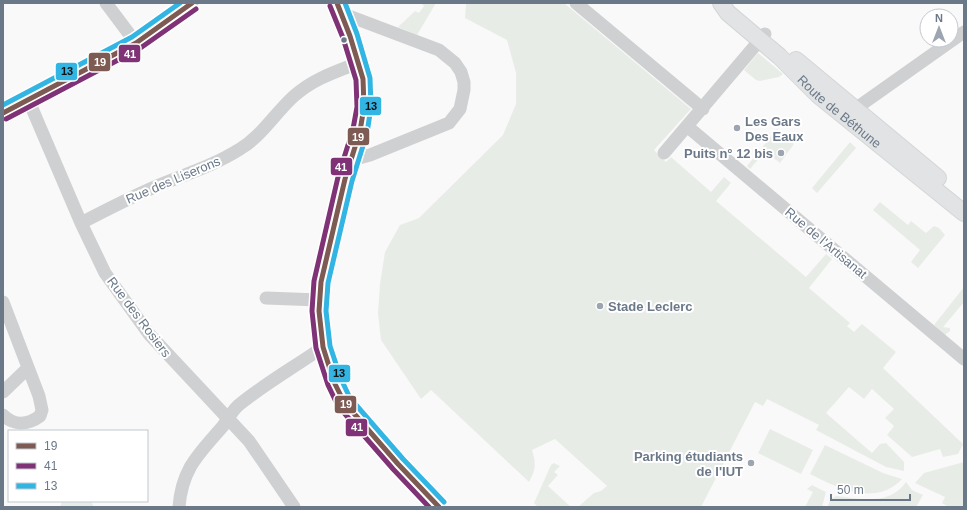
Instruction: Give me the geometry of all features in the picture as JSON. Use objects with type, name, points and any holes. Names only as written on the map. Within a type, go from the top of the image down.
[{"type":"main road","name":"Route de Béthune","points":[[721,3],[728,13],[763,37]]},
{"type":"main road","name":"Route de Béthune","points":[[725,3],[733,6],[779,56],[818,95],[851,113],[964,199]]},
{"type":"main road","name":"Route de Béthune","points":[[851,113],[964,213]]},
{"type":"street","points":[[106,3],[136,43]]},
{"type":"street","points":[[576,3],[703,109]]},
{"type":"street","points":[[3,113],[136,43],[184,5]]},
{"type":"street","points":[[339,8],[358,63],[362,79],[364,107],[360,131],[325,261],[319,300],[323,347],[334,382],[344,402],[398,464],[439,507]]},
{"type":"street","points":[[339,8],[439,50],[455,62],[461,72],[464,82],[460,108],[449,123],[384,150],[352,160]]},
{"type":"street","points":[[851,113],[964,32]]},
{"type":"street","points":[[664,153],[688,127],[763,37]]},
{"type":"street","name":"Rue des Liserons","points":[[80,223],[128,198],[220,162],[243,148],[258,136],[303,88],[326,75],[358,63]]},
{"type":"street","name":"Rue des Rosiers","points":[[28,99],[80,223],[105,273],[128,308],[179,368],[249,441],[294,507]]},
{"type":"street","name":"Rue de l'Artisanat","points":[[688,127],[964,359]]},
{"type":"street","points":[[266,298],[319,300]]},
{"type":"street","points":[[3,302],[27,369],[42,403],[40,416],[34,420],[20,424],[7,419],[3,415]]},
{"type":"street","points":[[179,507],[183,483],[189,468],[199,452],[228,419],[238,405],[323,347]]},
{"type":"street","points":[[3,392],[27,369]]},
{"type":"shaded area","points":[[421,3],[436,3],[417,35],[398,27],[415,11],[419,13],[424,6]]},
{"type":"shaded area","points":[[462,3],[564,3],[691,109],[654,150],[666,162],[671,157],[711,192],[724,177],[731,183],[716,201],[806,277],[826,254],[832,259],[809,288],[850,323],[847,326],[854,332],[862,324],[896,352],[883,368],[963,444],[958,454],[943,457],[940,449],[912,457],[887,435],[894,426],[885,418],[894,409],[872,389],[864,399],[849,387],[826,413],[872,453],[880,444],[886,443],[904,462],[904,471],[886,467],[816,430],[819,425],[767,399],[763,406],[755,402],[701,507],[578,507],[594,493],[601,491],[607,486],[555,439],[532,450],[535,466],[529,482],[431,390],[421,399],[381,340],[378,313],[380,284],[385,252],[400,225],[419,218],[503,135],[516,104],[516,73],[507,40],[465,18],[466,4]]},
{"type":"shaded area","points":[[758,53],[783,74],[779,77],[760,81],[756,80],[744,70]]},
{"type":"shaded area","points":[[777,129],[794,144],[780,163],[765,151],[750,169],[747,166]]},
{"type":"shaded area","points":[[850,142],[856,148],[817,193],[812,188]]},
{"type":"shaded area","points":[[880,202],[908,225],[911,221],[926,233],[934,226],[939,228],[945,235],[918,268],[911,262],[920,250],[873,210]]},
{"type":"shaded area","points":[[964,287],[964,302],[943,327],[950,328],[950,331],[945,335],[934,325]]},
{"type":"shaded area","points":[[770,429],[813,450],[801,474],[758,453]]},
{"type":"shaded area","points":[[825,445],[883,473],[902,479],[892,487],[880,492],[869,493],[856,492],[832,485],[810,474]]},
{"type":"shaded area","points":[[964,462],[964,507],[949,507],[942,503],[945,497],[915,483],[924,473]]},
{"type":"shaded area","points":[[554,463],[560,466],[554,472],[558,475],[548,486],[571,507],[538,507],[534,503],[551,465]]},
{"type":"shaded area","points":[[906,482],[912,490],[923,495],[916,507],[828,506],[830,500],[836,496],[865,499],[883,498],[899,490]]},
{"type":"shaded area","points":[[812,485],[826,492],[822,507],[805,507],[813,492],[807,489]]},
{"type":"shaded area","points":[[62,502],[92,502],[94,507],[60,507]]},
{"type":"transit line","name":"13","points":[[3,105],[132,37],[180,3]]},
{"type":"transit line","name":"19","points":[[3,113],[136,43],[192,3]]},
{"type":"transit line","name":"19","points":[[337,3],[350,36],[363,79],[364,107],[360,131],[345,179],[321,282],[319,311],[323,347],[334,382],[344,402],[398,464],[439,507]]},
{"type":"transit line","name":"13","points":[[345,3],[357,34],[370,78],[371,107],[367,133],[352,181],[328,283],[326,311],[330,346],[341,379],[350,398],[403,459],[444,502]]},
{"type":"transit line","name":"41","points":[[330,6],[343,38],[356,80],[357,107],[353,129],[338,177],[314,281],[312,311],[316,348],[328,385],[338,406],[393,469],[429,507]]},
{"type":"transit line","name":"41","points":[[6,119],[139,49],[196,9]]},
{"type":"place","name":"Les Gars Des Eaux","points":[[737,128]]},
{"type":"place","name":"Puits n° 12 bis","points":[[781,153]]},
{"type":"place","name":"Stade Leclerc","points":[[600,306]]},
{"type":"place","name":"Parking étudiants de l'IUT","points":[[751,463]]}]
